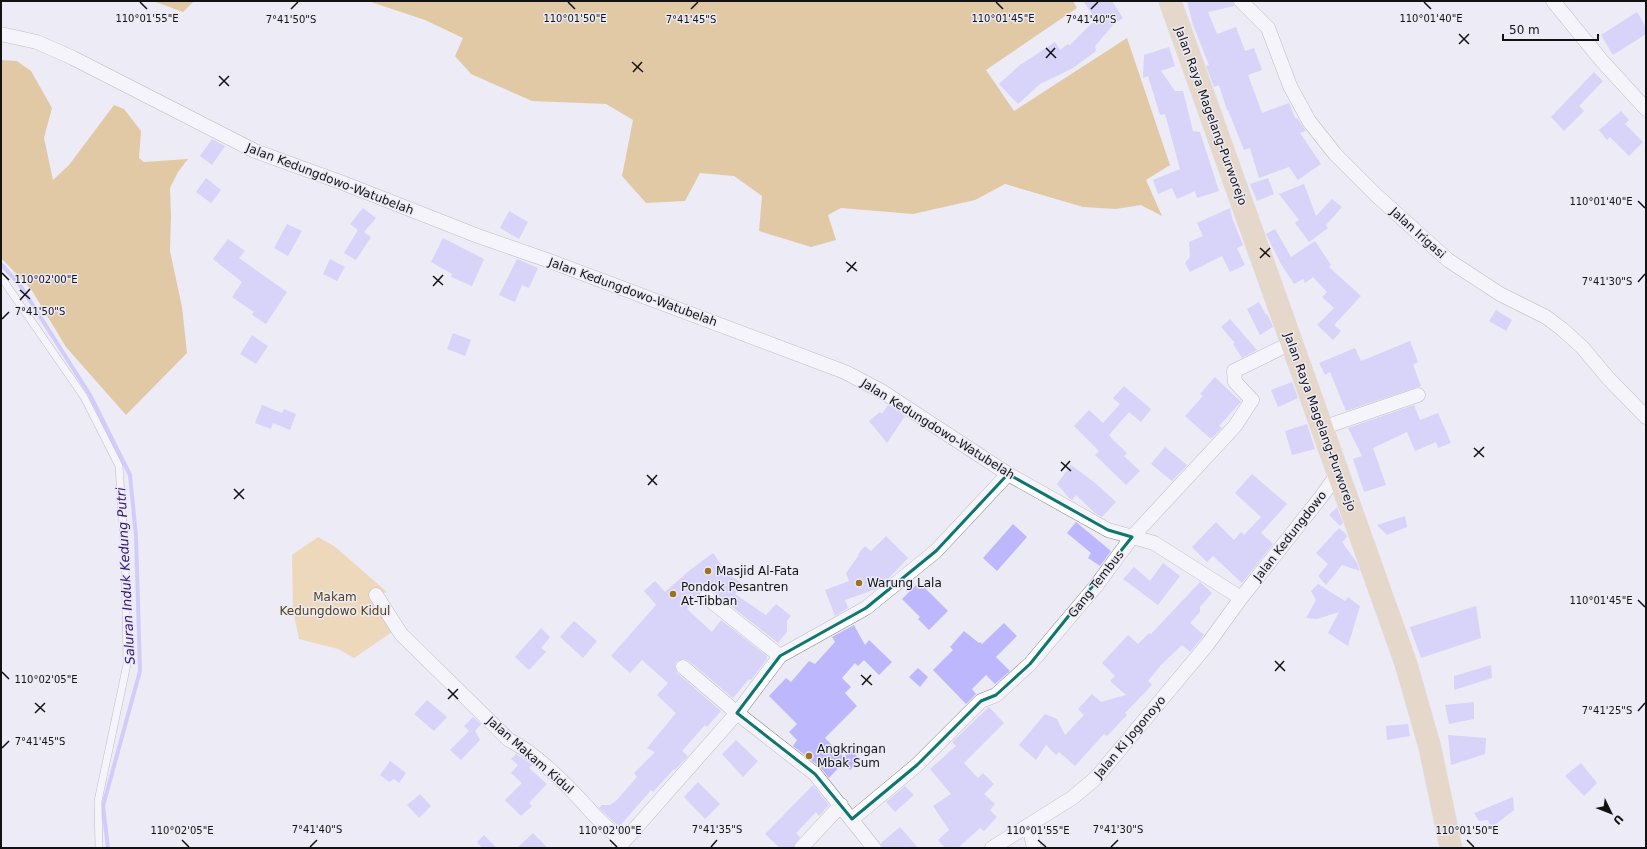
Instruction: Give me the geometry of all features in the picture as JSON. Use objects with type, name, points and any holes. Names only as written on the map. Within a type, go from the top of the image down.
[{"type":"main road","name":"Jalan Raya Magelang-Purworejo","points":[[1170,1],[1291,343],[1393,623],[1422,716],[1439,786],[1451,848]]},
{"type":"street","name":"Jalan Irigasi","points":[[1241,1],[1268,28],[1290,86],[1309,122],[1335,154],[1376,195],[1448,260],[1500,294],[1546,317],[1562,329],[1582,347],[1608,378],[1646,417]]},
{"type":"street","points":[[1552,1],[1602,61],[1646,109]]},
{"type":"street","name":"Jalan Kedungdowo-Watubelah","points":[[1,34],[37,42],[73,58],[255,152],[343,183],[478,236],[748,334],[845,372],[883,392],[1008,474],[1108,530],[1154,543],[1241,598]]},
{"type":"street","name":"Gang Tembus","points":[[852,819],[917,765],[981,701],[996,696],[1030,664],[1096,586],[1132,537],[1235,426],[1252,400],[1235,382],[1234,371],[1291,343]]},
{"type":"street","points":[[1322,428],[1418,395]]},
{"type":"street","name":"Jalan Kedungdowo","points":[[1241,598],[1322,497],[1339,472]]},
{"type":"street","points":[[621,845],[737,713],[780,656],[866,608],[936,551],[1008,474]]},
{"type":"street","name":"Jalan Makam Kidul","points":[[376,595],[401,634],[509,740],[524,749],[572,790],[621,845]]},
{"type":"street","points":[[706,597],[780,656]]},
{"type":"street","name":"Jalan Ki Jogonoyo","points":[[992,848],[1072,798],[1096,778],[1207,645],[1241,598]]},
{"type":"street","points":[[683,667],[737,713],[815,774],[842,805],[874,848]]},
{"type":"street","points":[[801,848],[842,805]]},
{"type":"street","points":[[1029,825],[1034,848]]},
{"type":"lane","points":[[1,277],[84,397],[119,466],[126,555],[128,664],[98,801],[99,848]]},
{"type":"highlighted area","points":[[1008,474],[1108,530],[1132,537],[1030,664],[996,695],[981,701],[917,765],[852,819],[815,774],[737,713],[780,656],[866,608],[936,551]]},
{"type":"green space","name":"Makam Kedungdowo Kidul","points":[[318,537],[334,546],[387,592],[377,595],[395,630],[354,658],[338,649],[299,639],[293,610],[292,555]]},
{"type":"shaded area","points":[[153,1],[194,1],[183,12]]},
{"type":"shaded area","points":[[368,1],[1073,1],[1077,8],[986,70],[1014,111],[1127,38],[1170,165],[1146,180],[1162,216],[1141,205],[1116,209],[1083,207],[1005,184],[975,200],[913,214],[841,208],[828,215],[836,240],[811,247],[759,231],[762,196],[734,176],[700,173],[685,201],[646,203],[622,176],[633,120],[606,104],[532,101],[471,74],[455,56],[463,38],[425,20]]},
{"type":"shaded area","points":[[1,60],[17,61],[31,71],[52,108],[44,138],[53,180],[69,165],[114,105],[124,109],[141,131],[139,158],[144,162],[188,159],[178,172],[170,188],[170,251],[182,307],[187,353],[126,415],[66,347],[31,289],[1,258]]},
{"type":"building","points":[[1083,1],[1112,1],[1123,18],[1114,24],[1095,46],[1096,51],[1073,68],[1040,84],[1018,104],[999,84],[1020,65],[1055,42],[1060,50],[1068,44],[1070,45],[1096,19]]},
{"type":"building","points":[[1187,1],[1233,1],[1234,6],[1208,12],[1217,34],[1236,27],[1245,51],[1254,48],[1262,70],[1248,75],[1262,113],[1289,103],[1295,118],[1297,118],[1306,131],[1300,133],[1321,164],[1298,180],[1289,167],[1259,178],[1250,148],[1244,150],[1227,110],[1219,85],[1214,87],[1206,66],[1209,65],[1193,25]]},
{"type":"building","points":[[1637,12],[1646,27],[1646,34],[1613,55],[1601,35]]},
{"type":"building","points":[[1169,47],[1175,66],[1161,71],[1175,91],[1183,91],[1193,131],[1200,132],[1219,191],[1197,198],[1195,191],[1177,199],[1172,188],[1158,194],[1153,180],[1180,169],[1165,114],[1160,115],[1148,76],[1143,78],[1144,55]]},
{"type":"building","points":[[1594,72],[1603,81],[1579,106],[1584,111],[1564,131],[1551,117]]},
{"type":"building","points":[[1621,111],[1629,120],[1625,124],[1643,142],[1629,156],[1610,137],[1607,140],[1599,130]]},
{"type":"building","points":[[212,139],[225,146],[212,165],[200,156]]},
{"type":"building","points":[[206,178],[221,190],[211,203],[196,192]]},
{"type":"building","points":[[1268,178],[1274,194],[1257,201],[1250,184]]},
{"type":"building","points":[[1304,184],[1316,216],[1332,199],[1342,207],[1326,225],[1328,228],[1309,242],[1295,223],[1299,220],[1279,194]]},
{"type":"building","points":[[363,208],[376,218],[364,232],[371,237],[356,260],[344,253],[358,230],[350,224]]},
{"type":"building","points":[[1230,208],[1232,218],[1243,245],[1237,248],[1245,265],[1230,272],[1222,256],[1190,272],[1185,263],[1190,257],[1189,242],[1203,236],[1197,223]]},
{"type":"building","points":[[509,211],[528,222],[519,239],[500,228]]},
{"type":"building","points":[[287,224],[302,231],[288,256],[274,248]]},
{"type":"building","points":[[1275,229],[1291,257],[1315,241],[1331,265],[1329,267],[1361,296],[1334,325],[1341,331],[1333,340],[1317,325],[1334,308],[1322,297],[1327,292],[1313,277],[1305,283],[1303,279],[1294,284],[1281,264],[1266,234]]},
{"type":"building","points":[[443,238],[484,259],[472,286],[451,277],[452,274],[431,262]]},
{"type":"building","points":[[228,239],[245,251],[239,258],[287,292],[266,324],[252,315],[254,312],[232,297],[242,282],[213,259]]},
{"type":"building","points":[[330,259],[345,267],[337,281],[323,274]]},
{"type":"building","points":[[517,259],[538,268],[529,288],[522,285],[515,302],[499,295]]},
{"type":"building","points":[[1259,302],[1273,327],[1260,335],[1247,309]]},
{"type":"building","points":[[1496,310],[1512,320],[1506,331],[1489,321]]},
{"type":"building","points":[[1230,319],[1257,350],[1242,358],[1233,344],[1235,343],[1221,327]]},
{"type":"building","points":[[453,333],[471,340],[465,356],[447,349]]},
{"type":"building","points":[[252,335],[268,346],[256,364],[240,354]]},
{"type":"building","points":[[1410,341],[1418,362],[1413,365],[1421,386],[1346,411],[1330,372],[1325,375],[1319,363],[1355,348],[1361,361]]},
{"type":"building","points":[[1215,377],[1241,402],[1219,426],[1222,428],[1211,439],[1185,416],[1203,396],[1200,394]]},
{"type":"building","points":[[1292,382],[1298,398],[1278,407],[1271,390]]},
{"type":"building","points":[[1124,386],[1151,409],[1141,422],[1129,412],[1109,435],[1127,453],[1124,456],[1140,471],[1126,485],[1095,455],[1099,451],[1074,426],[1089,410],[1103,423],[1120,404],[1113,398]]},
{"type":"building","points":[[262,405],[282,413],[284,409],[296,414],[290,430],[273,423],[271,429],[255,423]]},
{"type":"building","points":[[888,405],[905,416],[887,443],[869,421],[880,412],[882,414]]},
{"type":"building","points":[[1414,405],[1420,420],[1438,413],[1451,443],[1438,448],[1436,442],[1415,451],[1407,432],[1373,448],[1386,485],[1364,492],[1353,459],[1362,456],[1348,428]]},
{"type":"building","points":[[1307,424],[1315,449],[1292,455],[1285,431]]},
{"type":"building","points":[[1165,447],[1187,465],[1172,481],[1151,464]]},
{"type":"building","points":[[1071,465],[1094,482],[1116,502],[1102,517],[1095,513],[1076,495],[1072,500],[1070,499],[1057,484]]},
{"type":"building","points":[[1252,474],[1287,504],[1261,533],[1273,544],[1242,583],[1213,556],[1207,562],[1192,547],[1216,522],[1234,540],[1241,532],[1244,535],[1261,517],[1235,493]]},
{"type":"building","points":[[1337,507],[1343,523],[1340,526],[1329,515]]},
{"type":"building","points":[[1405,516],[1407,527],[1387,535],[1377,525]]},
{"type":"building","points":[[1076,522],[1111,551],[1100,566],[1088,558],[1091,553],[1067,533]]},
{"type":"building","points":[[1013,524],[1027,537],[997,571],[983,558]]},
{"type":"building","points":[[1339,528],[1346,534],[1347,537],[1342,542],[1357,563],[1360,571],[1342,565],[1326,585],[1318,576],[1328,564],[1316,553]]},
{"type":"building","points":[[886,536],[908,558],[876,589],[845,600],[848,608],[835,616],[825,590],[849,581],[846,573],[859,555],[858,554],[865,546],[871,551]]},
{"type":"building","points":[[713,553],[727,573],[743,584],[735,594],[766,615],[776,604],[791,616],[787,621],[787,632],[778,643],[711,590],[707,589],[700,591],[698,600],[687,609],[712,632],[721,620],[767,656],[767,659],[751,680],[749,679],[733,698],[689,661],[684,659],[677,661],[675,666],[677,673],[721,711],[707,727],[705,725],[682,751],[688,756],[653,792],[651,790],[619,827],[599,808],[602,805],[610,805],[616,801],[637,777],[634,773],[655,752],[647,748],[676,713],[657,695],[668,683],[642,660],[630,673],[611,656],[656,605],[644,591],[655,581],[665,592],[690,570]]},
{"type":"building","points":[[1163,563],[1180,576],[1158,605],[1123,579],[1134,567],[1150,581]]},
{"type":"building","points":[[1200,582],[1212,593],[1200,607],[1200,612],[1190,623],[1204,635],[1190,652],[1182,645],[1161,665],[1148,681],[1152,685],[1125,713],[1127,715],[1107,736],[1104,734],[1075,766],[1059,752],[1056,755],[1046,745],[1036,760],[1019,745],[1045,714],[1057,719],[1065,735],[1084,715],[1078,709],[1092,694],[1101,702],[1126,695],[1110,681],[1115,676],[1102,663],[1128,635],[1138,644],[1149,633],[1151,634]]},
{"type":"building","points":[[1318,584],[1345,601],[1348,597],[1360,606],[1348,646],[1328,633],[1339,612],[1317,619],[1306,618],[1316,600],[1311,591]]},
{"type":"building","points":[[916,585],[920,589],[923,586],[948,611],[929,630],[918,619],[920,617],[902,599]]},
{"type":"building","points":[[1476,606],[1481,638],[1421,658],[1410,627]]},
{"type":"building","points":[[574,621],[597,641],[583,658],[560,637]]},
{"type":"building","points":[[1004,623],[1017,636],[996,657],[1010,671],[995,684],[986,675],[972,689],[976,694],[966,704],[933,670],[953,650],[950,647],[964,631],[982,644]]},
{"type":"building","points":[[854,625],[865,645],[869,640],[892,662],[879,675],[864,660],[858,666],[855,663],[842,678],[851,687],[845,693],[857,706],[825,738],[844,757],[851,750],[860,759],[850,770],[843,763],[829,778],[820,767],[793,746],[797,740],[789,732],[797,724],[769,696],[786,678],[791,682],[809,661],[815,664],[835,642],[832,637]]},
{"type":"building","points":[[541,628],[550,637],[541,648],[546,652],[529,670],[515,657]]},
{"type":"building","points":[[1491,665],[1492,678],[1454,690],[1454,676]]},
{"type":"building","points":[[918,668],[928,677],[920,687],[909,677]]},
{"type":"building","points":[[427,700],[447,717],[434,731],[414,714]]},
{"type":"building","points":[[1474,702],[1474,719],[1449,724],[1445,705]]},
{"type":"building","points":[[989,707],[1004,723],[964,763],[978,778],[983,773],[994,784],[984,794],[995,804],[990,810],[997,817],[984,831],[980,828],[958,848],[945,848],[938,840],[949,830],[933,806],[951,794],[930,769],[956,746],[952,742]]},
{"type":"building","points":[[473,717],[481,724],[475,731],[480,740],[461,760],[450,750],[469,731],[464,726]]},
{"type":"building","points":[[1408,724],[1410,736],[1387,740],[1386,726]]},
{"type":"building","points":[[1448,735],[1486,738],[1485,754],[1451,765]]},
{"type":"building","points":[[736,740],[758,761],[743,777],[722,754]]},
{"type":"building","points":[[516,754],[532,765],[529,768],[547,784],[529,803],[532,806],[521,816],[505,800],[522,783],[511,773],[518,765],[511,759]]},
{"type":"building","points":[[390,761],[406,773],[399,783],[394,779],[389,782],[380,775]]},
{"type":"building","points":[[1581,763],[1597,783],[1584,796],[1565,776]]},
{"type":"building","points":[[698,782],[720,804],[705,819],[684,797]]},
{"type":"building","points":[[813,785],[829,805],[819,816],[816,812],[796,833],[800,837],[793,848],[780,848],[765,834]]},
{"type":"building","points":[[905,786],[914,795],[895,812],[886,802]]},
{"type":"building","points":[[420,794],[431,806],[419,818],[407,805]]},
{"type":"building","points":[[1513,797],[1514,810],[1491,828],[1488,820],[1479,821],[1474,813]]},
{"type":"building","points":[[900,827],[918,848],[882,848],[881,843]]},
{"type":"building","points":[[533,833],[548,848],[517,848]]},
{"type":"building","points":[[484,835],[497,848],[482,848],[477,842]]},
{"type":"waterway","name":"Saluran Induk Kedung Putri","points":[[1,264],[20,285],[90,395],[130,475],[136,536],[140,671],[103,806],[108,848]]},
{"type":"place","name":"Masjid Al-Fata","points":[[708,571]]},
{"type":"place","name":"Warung Lala","points":[[859,583]]},
{"type":"place","name":"Pondok Pesantren At-Tibban","points":[[673,594]]},
{"type":"place","name":"Angkringan Mbak Sum","points":[[809,756]]}]
